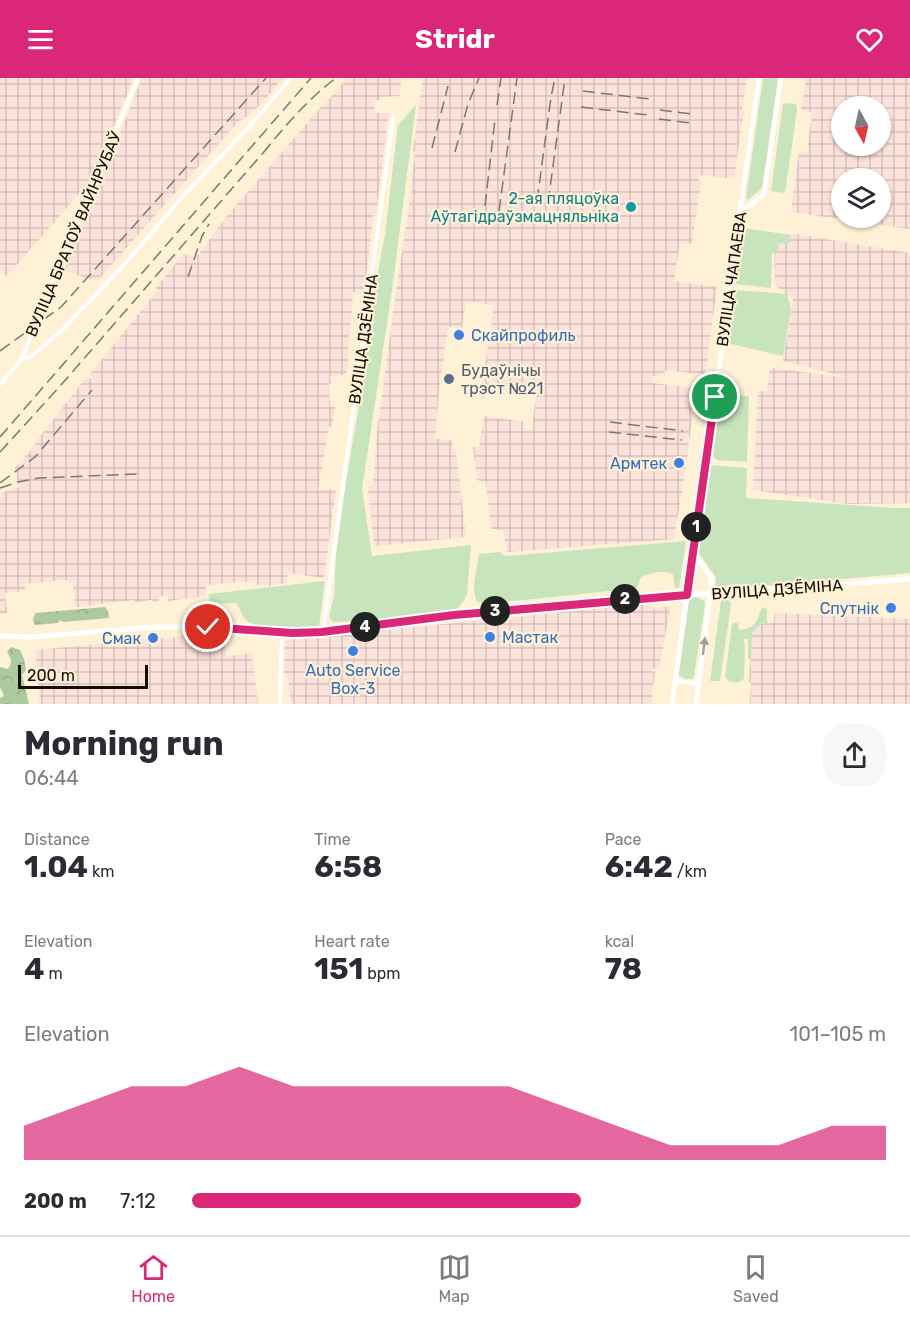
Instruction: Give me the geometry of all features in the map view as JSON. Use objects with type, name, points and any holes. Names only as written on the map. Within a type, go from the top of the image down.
[{"type":"main road","points":[[693,552],[711,578],[711,594],[696,704]]},
{"type":"main road","name":"ВУЛІЦА ЧАПАЕВА","points":[[672,704],[693,552]]},
{"type":"main road","name":"ВУЛІЦА ДЗЁМІНА","points":[[0,636],[31,637],[162,627],[322,632],[465,614],[910,579]]},
{"type":"street","name":"ВУЛІЦА БРАТОЎ ВАЙНРУБАЎ","points":[[0,384],[21,360],[138,78]]},
{"type":"street","points":[[21,360],[33,356],[63,330],[291,78]]},
{"type":"street","name":"ВУЛІЦА ЧАПАЕВА","points":[[693,552],[759,78]]},
{"type":"street","points":[[741,209],[749,206],[764,194],[781,78]]},
{"type":"street","name":"ВУЛІЦА ДЗЁМІНА","points":[[322,632],[393,118]]},
{"type":"street","points":[[280,704],[282,632]]},
{"type":"street","points":[[675,681],[699,684]]},
{"type":"shaded area","points":[[0,78],[134,78],[91,180],[7,276],[0,270]]},
{"type":"shaded area","points":[[142,78],[283,78],[261,104],[238,122],[97,281],[64,271]]},
{"type":"shaded area","points":[[347,78],[401,78],[400,96],[380,97],[380,100],[374,101],[375,113],[389,113],[364,293],[353,292],[347,371],[344,375],[330,376],[332,382],[329,385],[330,407],[335,407],[332,427],[329,427],[318,490],[336,489],[324,578],[288,573],[286,583],[270,586],[256,585],[253,581],[206,585],[206,596],[168,601],[168,595],[158,597],[159,602],[150,600],[134,603],[134,600],[78,607],[75,606],[73,582],[64,580],[25,584],[25,591],[5,593],[7,613],[0,614],[0,497],[2,493],[19,487],[15,468],[85,379],[93,378],[90,374],[158,290],[156,288],[183,254],[198,255],[226,217],[321,107],[325,107],[325,104]]},
{"type":"shaded area","points":[[423,78],[747,78],[734,179],[700,175],[692,244],[680,243],[674,281],[717,287],[705,375],[667,370],[658,376],[652,376],[652,383],[696,388],[674,539],[507,552],[503,532],[491,529],[486,482],[477,480],[473,447],[479,447],[484,416],[524,422],[523,428],[532,430],[536,392],[482,386],[494,305],[466,301],[462,328],[448,327],[435,439],[452,440],[456,451],[466,537],[374,546],[368,487],[373,485],[377,432],[412,187],[415,152],[413,151]]},
{"type":"shaded area","points":[[806,78],[910,78],[910,229],[891,226],[891,168],[831,168],[831,218],[791,212],[799,152],[807,152],[812,112],[801,110]]},
{"type":"shaded area","points":[[795,234],[910,253],[910,503],[849,504],[753,490],[758,391],[767,391],[770,368],[851,378],[783,361],[793,300],[775,285],[774,242]]},
{"type":"shaded area","points":[[651,603],[652,609],[670,606],[670,610],[659,668],[649,670],[655,672],[651,704],[291,704],[288,677],[284,672],[285,642],[287,640],[484,620],[488,625],[505,623],[515,617]]},
{"type":"shaded area","points":[[774,613],[910,619],[910,704],[750,704],[752,633],[761,624],[774,622]]},
{"type":"shaded area","points":[[187,636],[188,641],[224,639],[226,656],[252,653],[258,704],[40,704],[35,650]]},
{"type":"green space","points":[[763,78],[778,78],[762,188],[748,200],[746,198]]},
{"type":"green space","points":[[783,104],[796,104],[797,110],[785,193],[771,191]]},
{"type":"green space","points":[[416,105],[392,290],[362,489],[372,556],[471,545],[467,594],[456,610],[333,622],[329,617],[334,596],[336,555],[372,305],[385,234],[398,125]]},
{"type":"green space","points":[[744,228],[791,235],[789,244],[779,243],[778,252],[772,253],[771,288],[736,284]]},
{"type":"green space","points":[[736,290],[787,294],[791,309],[783,356],[727,343]]},
{"type":"green space","points":[[723,394],[749,396],[747,462],[717,460],[713,457],[718,404]]},
{"type":"green space","points":[[709,465],[747,468],[746,498],[910,508],[910,573],[717,590],[716,577],[697,551]]},
{"type":"green space","points":[[686,541],[679,588],[675,588],[673,574],[661,572],[641,577],[637,588],[486,603],[477,602],[475,596],[474,584],[479,554],[500,552],[508,556]]},
{"type":"green space","points":[[325,581],[319,626],[280,628],[258,625],[245,619],[236,603],[210,604],[209,594]]},
{"type":"green space","points":[[696,597],[704,601],[705,605],[694,676],[693,679],[685,679],[679,675],[679,672],[689,601]]},
{"type":"green space","points":[[727,599],[731,604],[720,681],[710,681],[721,601]]},
{"type":"green space","points":[[105,607],[109,618],[63,622],[60,620],[58,623],[35,625],[33,620],[35,613]]},
{"type":"green space","points":[[763,607],[767,609],[767,623],[761,624],[752,633],[751,660],[748,659],[748,639],[743,639],[745,644],[744,678],[737,682],[729,681],[725,677],[732,624],[738,623],[739,630],[751,626]]},
{"type":"green space","points":[[11,647],[20,650],[24,659],[26,670],[22,675],[29,704],[0,704],[0,698],[4,696],[0,688],[0,667],[8,669],[10,667],[11,660],[7,652]]},
{"type":"railway","points":[[0,351],[61,307],[266,78]]},
{"type":"railway","points":[[0,437],[311,78]]},
{"type":"railway","points":[[263,153],[306,104],[336,78]]},
{"type":"railway","points":[[455,152],[468,104],[479,78]]},
{"type":"railway","points":[[497,105],[501,78]]},
{"type":"railway","points":[[499,211],[517,78]]},
{"type":"railway","points":[[537,201],[555,78]]},
{"type":"railway","points":[[548,203],[565,78]]},
{"type":"railway","points":[[432,148],[448,86]]},
{"type":"railway","points":[[583,91],[650,99]]},
{"type":"railway","points":[[581,107],[648,115]]},
{"type":"railway","points":[[660,110],[692,114]]},
{"type":"railway","points":[[485,206],[495,119]]},
{"type":"railway","points":[[659,119],[691,123]]},
{"type":"railway","points":[[0,452],[269,146]]},
{"type":"railway","points":[[188,277],[202,236],[209,224]]},
{"type":"railway","points":[[0,483],[35,457],[92,390]]},
{"type":"railway","points":[[610,422],[683,431]]},
{"type":"railway","points":[[609,432],[682,440]]},
{"type":"railway","points":[[0,488],[39,478],[139,474]]},
{"type":"place","name":"2-ая пляцоўка Аўтагідраўзмацняльніка","points":[[631,207]]},
{"type":"place","name":"Скайпрофиль","points":[[459,335]]},
{"type":"place","name":"Будаўнічы трэст №21","points":[[449,379]]},
{"type":"place","name":"Армтек","points":[[679,463]]},
{"type":"place","name":"Спутнік","points":[[891,608]]},
{"type":"place","name":"Мастак","points":[[490,637]]},
{"type":"place","name":"Смак","points":[[153,638]]},
{"type":"place","name":"Auto Service Box-3","points":[[353,651]]},
{"type":"route","points":[[208,627],[292,633],[322,632],[454,615],[687,595],[715,397]]}]
